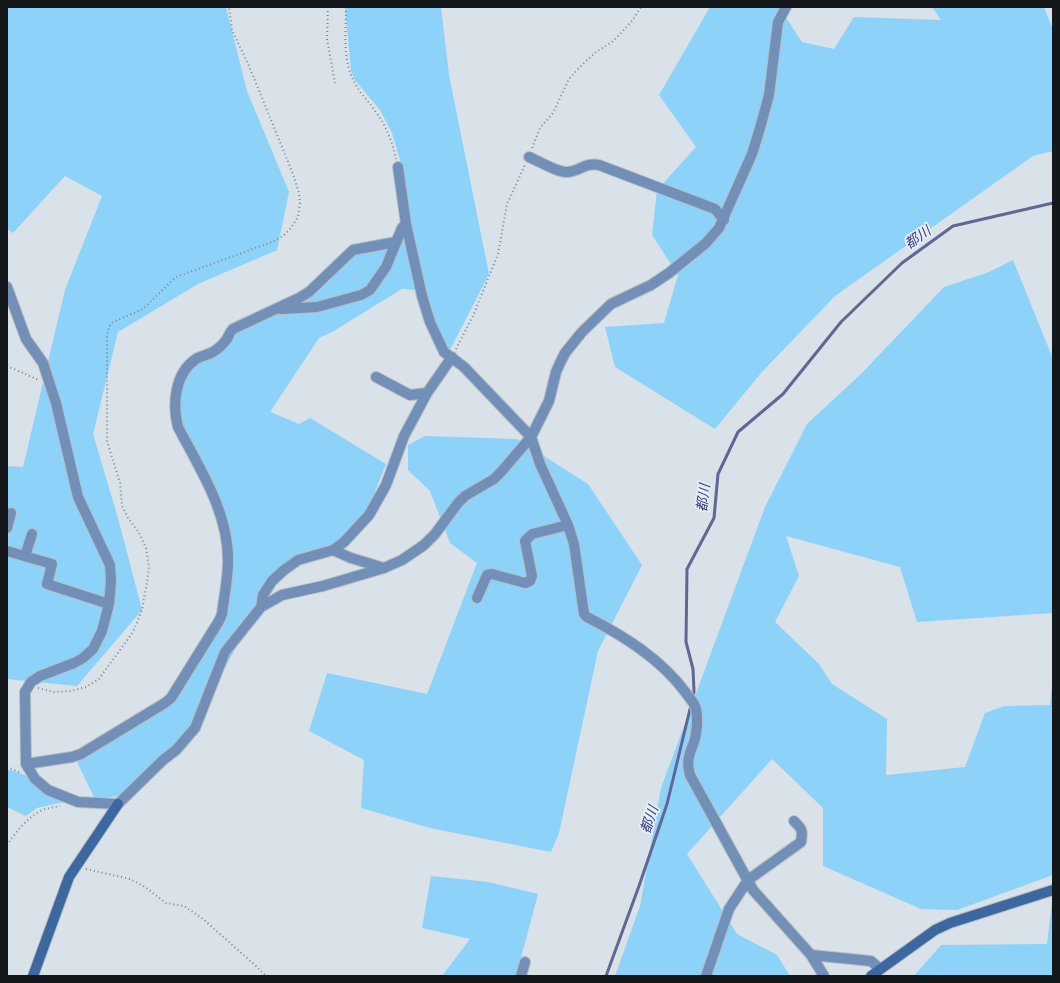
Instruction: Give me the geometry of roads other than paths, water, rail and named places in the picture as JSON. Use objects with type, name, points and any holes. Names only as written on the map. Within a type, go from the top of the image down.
[{"type":"street","points":[[33,976],[63,892],[70,877],[118,804],[163,760],[176,750],[195,728],[225,652],[261,608],[282,595],[330,585],[384,568],[402,560],[424,545],[435,534],[458,503],[494,479],[531,437],[549,400],[556,372],[560,363],[565,353],[582,332],[611,304],[651,285],[670,273],[706,244],[719,228],[724,220],[752,154],[760,128],[769,94],[778,22],[786,7]]},
{"type":"street","points":[[529,157],[560,171],[568,172],[592,163],[599,165],[715,209],[724,220]]},
{"type":"street","points":[[398,167],[406,224],[422,296],[430,322],[444,352],[464,367],[531,437],[540,464],[568,525],[574,544],[584,614],[611,629],[652,658],[678,682],[696,707],[697,720],[695,741],[688,755],[690,775],[754,890],[811,955],[824,976]]},
{"type":"street","points":[[274,309],[317,307],[361,295],[370,290],[386,267],[402,228],[406,224]]},
{"type":"street","points":[[26,764],[72,757],[80,754],[165,703],[171,698],[222,614],[228,563],[222,519],[212,493],[178,427],[175,416],[175,403],[181,378],[188,367],[197,359],[213,352],[226,340],[229,333],[233,329],[309,292],[353,250],[396,242]]},
{"type":"street","points":[[7,287],[26,339],[43,363],[51,385],[78,497],[110,565],[111,582],[110,604],[102,631],[93,649],[83,658],[74,663],[40,676],[31,682],[25,692],[26,764],[34,779],[48,790],[78,802],[118,804]]},
{"type":"street","points":[[261,608],[263,595],[272,581],[284,570],[298,560],[333,550],[344,542],[369,515],[386,485],[404,436],[427,393],[452,357]]},
{"type":"street","points":[[376,377],[410,395],[427,393]]},
{"type":"street","points":[[7,528],[11,513]]},
{"type":"street","points":[[477,598],[487,575],[492,574],[526,583],[530,581],[532,576],[526,540],[532,534],[568,525]]},
{"type":"street","points":[[25,556],[32,534]]},
{"type":"street","points":[[333,550],[351,558],[384,568]]},
{"type":"street","points":[[7,551],[52,564],[47,584],[110,604]]},
{"type":"street","points":[[706,976],[729,909],[748,880],[801,842],[801,828],[794,821]]},
{"type":"street","points":[[871,976],[935,930],[950,923],[1053,890]]},
{"type":"street","points":[[811,955],[871,961],[880,969]]},
{"type":"street","points":[[522,976],[524,962]]},
{"type":"waterway","name":"都川","points":[[693,698],[693,669],[686,642],[687,569],[714,518],[718,474],[738,432],[783,394],[841,322],[902,263],[953,226],[1053,203]]},
{"type":"waterway","name":"都川","points":[[606,976],[667,804],[691,705]]}]
